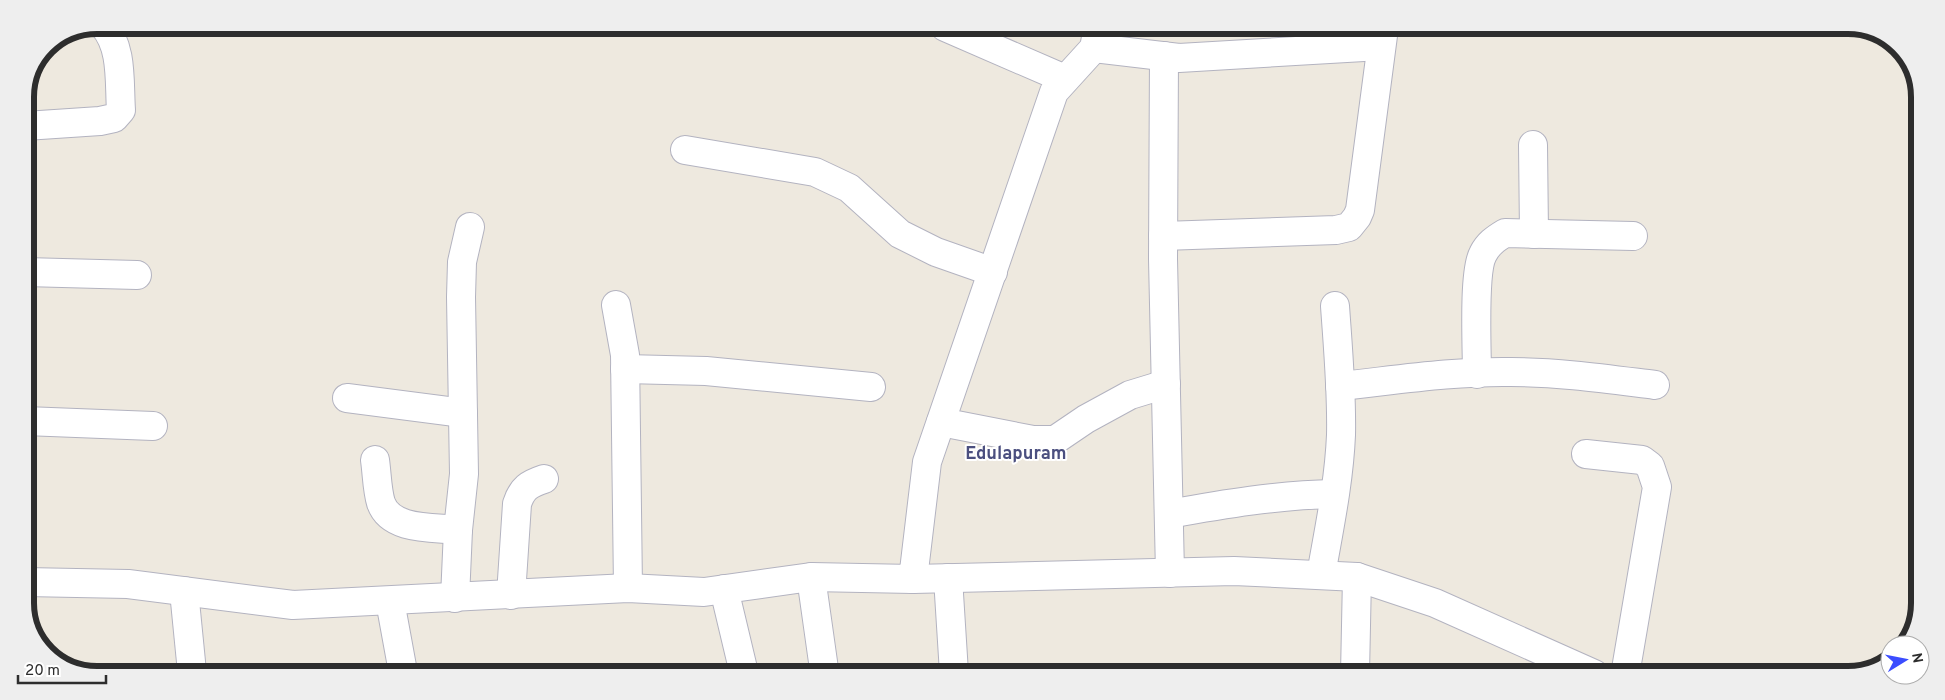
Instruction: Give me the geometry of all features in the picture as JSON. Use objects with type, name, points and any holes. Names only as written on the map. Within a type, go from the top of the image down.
[{"type":"street","points":[[34,125],[100,121],[114,118],[121,110],[116,49],[110,34]]},
{"type":"street","points":[[962,34],[1065,79]]},
{"type":"street","points":[[913,579],[927,462],[1054,92],[1065,79],[1094,34]]},
{"type":"street","points":[[1098,34],[1164,56],[1187,57],[1382,37],[1360,210],[1349,227],[1336,230],[1163,236]]},
{"type":"street","points":[[1164,56],[1163,236],[1170,572]]},
{"type":"street","points":[[1533,145],[1534,234]]},
{"type":"street","points":[[685,150],[815,172],[849,188],[900,234],[936,252],[993,272]]},
{"type":"street","points":[[455,598],[458,530],[464,474],[462,262],[470,227]]},
{"type":"street","points":[[1477,374],[1478,275],[1482,256],[1493,240],[1505,233],[1633,236]]},
{"type":"street","points":[[34,272],[138,274]]},
{"type":"street","points":[[616,305],[625,369],[628,588]]},
{"type":"street","points":[[1321,575],[1341,435],[1335,306]]},
{"type":"street","points":[[625,369],[706,371],[871,388]]},
{"type":"street","points":[[1340,386],[1510,372],[1655,384]]},
{"type":"street","points":[[941,422],[1034,440],[1055,440],[1086,419],[1130,395],[1166,384]]},
{"type":"street","points":[[347,398],[463,413]]},
{"type":"street","points":[[34,421],[153,426]]},
{"type":"street","points":[[1586,454],[1642,460],[1650,466],[1656,482],[1625,666]]},
{"type":"street","points":[[375,460],[381,503],[388,514],[402,524],[458,530]]},
{"type":"street","points":[[511,595],[517,504],[520,493],[528,484],[544,479]]},
{"type":"street","points":[[1169,514],[1256,499],[1298,494],[1334,494]]},
{"type":"street","points":[[34,582],[128,584],[293,606],[628,588],[704,592],[812,577],[913,579],[1234,571],[1321,575],[1357,577],[1435,603],[1567,666]]},
{"type":"street","points":[[812,577],[824,666]]},
{"type":"street","points":[[1356,666],[1357,577]]},
{"type":"street","points":[[948,578],[954,666]]},
{"type":"street","points":[[724,589],[742,666]]},
{"type":"street","points":[[184,591],[191,666]]},
{"type":"street","points":[[390,601],[402,666]]},
{"type":"district","name":"Edulapuram","points":[[1016,453]]}]
